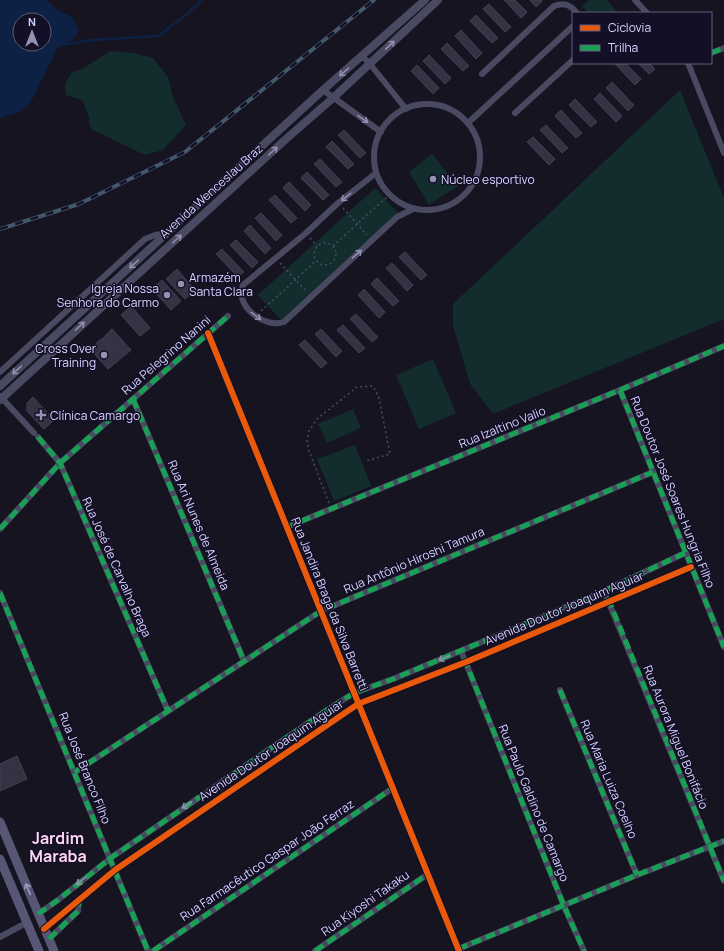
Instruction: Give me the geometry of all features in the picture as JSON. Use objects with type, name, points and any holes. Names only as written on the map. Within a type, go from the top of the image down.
[{"type":"main road","points":[[0,822],[54,951]]},
{"type":"main road","points":[[0,859],[39,951]]},
{"type":"street","name":"Avenida Wenceslau Braz","points":[[2,384],[323,90],[425,0]]},
{"type":"street","points":[[635,0],[646,12]]},
{"type":"street","name":"Avenida Wenceslau Braz","points":[[1,398],[333,98],[434,1]]},
{"type":"street","points":[[482,74],[554,6],[568,4],[576,12]]},
{"type":"street","points":[[468,123],[572,27]]},
{"type":"street","points":[[712,53],[724,48]]},
{"type":"street","points":[[362,56],[406,109]]},
{"type":"street","points":[[516,113],[572,61]]},
{"type":"street","points":[[688,64],[724,153]]},
{"type":"street","points":[[323,90],[381,132]]},
{"type":"street","points":[[423,104],[440,106],[456,112],[468,123],[477,138],[481,154],[479,171],[472,186],[461,199],[446,207],[430,211],[413,209],[399,203],[390,195],[379,181],[374,166],[374,151],[378,137],[385,124],[396,114],[406,109],[423,104]]},
{"type":"street","points":[[376,173],[338,203],[243,285],[241,297],[244,304],[251,312],[268,323],[280,324],[284,322],[398,217],[413,209]]},
{"type":"street","points":[[207,196],[214,204]]},
{"type":"street","points":[[0,372],[145,239],[155,235],[167,234]]},
{"type":"street","name":"Rua Pelegrino Nanini","points":[[0,529],[60,463],[228,316]]},
{"type":"street","name":"Rua Jandira Braga da Silva Barretti","points":[[208,333],[458,950]]},
{"type":"street","name":"Rua Izaltino Valio","points":[[287,527],[724,346]]},
{"type":"street","name":"Rua Doutor José Soares Hungria Filho","points":[[620,390],[724,647]]},
{"type":"street","name":"Rua José de Carvalho Braga","points":[[1,398],[60,463],[168,711]]},
{"type":"street","name":"Rua Ari Nunes de Almeida","points":[[133,399],[244,661]]},
{"type":"street","name":"Rua Antônio Hiroshi Tamura","points":[[75,772],[321,611],[653,472]]},
{"type":"street","name":"Avenida Doutor Joaquim Aguiar","points":[[38,914],[58,900],[110,858],[354,693],[393,679],[604,591],[686,554]]},
{"type":"street","name":"Avenida Doutor Joaquim Aguiar","points":[[44,929],[115,870],[358,704],[466,662],[609,600],[691,567]]},
{"type":"street","name":"Rua Aurora Miguel Bonifácio","points":[[604,591],[609,600],[709,848],[724,881]]},
{"type":"street","name":"Rua José Branco Filho","points":[[0,593],[148,951]]},
{"type":"street","name":"Rua Paulo Galdino de Camargo","points":[[461,650],[564,906],[584,951]]},
{"type":"street","name":"Rua Maria Luiza Coelho","points":[[560,690],[637,875]]},
{"type":"street","name":"Rua Farmacêutico Gaspar João Ferraz","points":[[153,951],[393,788]]},
{"type":"street","points":[[458,950],[637,875],[724,841]]},
{"type":"street","name":"Rua Kiyoshi Takaku","points":[[315,951],[428,874]]},
{"type":"street","points":[[49,939],[78,912],[79,900]]},
{"type":"street","points":[[0,937],[26,923]]},
{"type":"path","points":[[333,246],[390,195]]},
{"type":"path","points":[[338,203],[372,241]]},
{"type":"path","points":[[306,232],[317,246]]},
{"type":"path","points":[[323,243],[333,246],[336,252],[333,262],[322,265],[316,261],[314,254],[317,246],[323,243]]},
{"type":"path","points":[[275,258],[312,296]]},
{"type":"path","points":[[256,316],[316,261]]},
{"type":"path","points":[[331,508],[309,451],[307,441],[309,431],[317,419],[357,387],[373,386],[379,398],[390,454],[366,461]]},
{"type":"green space","points":[[589,0],[607,0],[617,12],[588,12],[582,6]]},
{"type":"green space","points":[[110,51],[133,53],[153,58],[168,77],[173,97],[186,125],[163,150],[145,155],[91,129],[88,114],[82,100],[66,95],[65,85],[71,73],[84,68]]},
{"type":"green space","points":[[680,90],[724,198],[724,319],[493,414],[470,384],[453,325],[453,304]]},
{"type":"green space","name":"Núcleo esportivo","points":[[432,154],[458,186],[429,205],[409,172]]},
{"type":"green space","points":[[375,188],[399,214],[282,321],[258,295]]},
{"type":"green space","points":[[433,359],[456,413],[419,429],[396,375]]},
{"type":"green space","points":[[353,409],[361,428],[327,443],[318,424]]},
{"type":"green space","points":[[355,445],[371,486],[334,501],[317,459]]},
{"type":"water","points":[[0,0],[46,0],[59,11],[72,17],[79,31],[71,41],[58,47],[31,102],[20,112],[0,118]]},
{"type":"building","points":[[504,0],[515,0],[527,12],[521,18]]},
{"type":"building","points":[[530,0],[541,0],[542,1],[536,7]]},
{"type":"building","points":[[489,4],[511,27],[505,32],[483,9]]},
{"type":"building","points":[[476,15],[498,38],[492,43],[470,21]]},
{"type":"building","points":[[461,30],[482,53],[476,59],[455,36]]},
{"type":"building","points":[[447,43],[469,66],[463,71],[441,49]]},
{"type":"building","points":[[429,55],[451,78],[445,84],[423,61]]},
{"type":"building","points":[[615,64],[626,64],[641,79],[635,85]]},
{"type":"building","points":[[639,64],[650,64],[655,69],[649,74]]},
{"type":"building","points":[[417,65],[439,88],[433,94],[411,71]]},
{"type":"building","points":[[612,82],[634,105],[628,111],[606,88]]},
{"type":"building","points":[[600,93],[622,116],[616,122],[594,99]]},
{"type":"building","points":[[575,99],[597,122],[591,127],[569,105]]},
{"type":"building","points":[[561,110],[582,133],[576,138],[555,116]]},
{"type":"building","points":[[546,125],[568,148],[562,153],[540,130]]},
{"type":"building","points":[[344,130],[366,153],[360,158],[338,135]]},
{"type":"building","points":[[533,137],[555,159],[549,165],[527,142]]},
{"type":"building","points":[[332,141],[354,164],[348,169],[326,147]]},
{"type":"building","points":[[320,159],[342,182],[336,187],[314,164]]},
{"type":"building","points":[[307,172],[329,195],[323,200],[301,178]]},
{"type":"building","points":[[289,182],[311,205],[305,211],[283,188]]},
{"type":"building","points":[[275,195],[297,218],[291,223],[269,200]]},
{"type":"building","points":[[261,213],[282,235],[276,241],[255,218]]},
{"type":"building","points":[[250,225],[271,248],[265,254],[244,231]]},
{"type":"building","points":[[236,240],[258,262],[252,268],[230,245]]},
{"type":"building","points":[[222,249],[244,272],[238,277],[216,254]]},
{"type":"building","points":[[405,252],[427,275],[421,280],[399,257]]},
{"type":"building","points":[[392,263],[413,285],[407,291],[386,268]]},
{"type":"building","name":"Armazém Santa Clara","points":[[177,269],[195,290],[185,299],[166,279]]},
{"type":"building","points":[[377,278],[399,301],[393,306],[371,284]]},
{"type":"building","name":"Igreja Nossa Senhora do Carmo","points":[[162,280],[181,301],[171,310],[152,289]]},
{"type":"building","points":[[364,289],[385,312],[379,318],[358,295]]},
{"type":"building","points":[[131,306],[150,328],[140,336],[121,315]]},
{"type":"building","points":[[356,314],[378,337],[372,342],[350,319]]},
{"type":"building","points":[[343,325],[365,348],[359,353],[337,330]]},
{"type":"building","points":[[112,329],[131,350],[120,359],[102,339]]},
{"type":"building","points":[[321,329],[342,351],[336,357],[315,334]]},
{"type":"building","name":"Cross Over Training","points":[[101,339],[119,360],[108,369],[90,349]]},
{"type":"building","points":[[305,340],[327,363],[321,368],[299,345]]},
{"type":"building","name":"Clínica Camargo","points":[[33,397],[54,420],[44,429],[27,411],[27,403]]},
{"type":"building","points":[[17,756],[27,779],[0,791],[0,764]]},
{"type":"waterway","points":[[62,45],[93,40],[158,36],[186,15],[202,0]]},
{"type":"railway","points":[[0,229],[79,204],[185,152],[374,0]]},
{"type":"marked path","points":[[712,53],[724,48]]},
{"type":"marked path","points":[[0,529],[60,463],[228,316]]},
{"type":"marked path","points":[[287,527],[724,346]]},
{"type":"marked path","points":[[620,390],[724,647]]},
{"type":"marked path","points":[[133,399],[244,661]]},
{"type":"marked path","points":[[38,437],[60,463],[168,711]]},
{"type":"marked path","points":[[75,772],[321,611],[653,472]]},
{"type":"marked path","points":[[38,914],[112,857],[354,693],[393,679],[604,591],[685,553]]},
{"type":"marked path","points":[[0,593],[148,951]]},
{"type":"marked path","points":[[608,598],[724,881]]},
{"type":"marked path","points":[[464,658],[564,906],[584,951]]},
{"type":"marked path","points":[[560,690],[637,875]]},
{"type":"marked path","points":[[153,951],[393,788]]},
{"type":"marked path","points":[[458,949],[637,875],[724,841]]},
{"type":"marked path","points":[[315,951],[428,874]]},
{"type":"marked path","points":[[49,939],[78,911],[79,900]]},
{"type":"cycle path","points":[[208,333],[459,951]]},
{"type":"cycle path","points":[[44,929],[115,870],[358,704],[466,662],[691,567]]},
{"type":"place","name":"Núcleo esportivo","points":[[433,179]]},
{"type":"place","name":"Armazém Santa Clara","points":[[181,284]]},
{"type":"place","name":"Igreja Nossa Senhora do Carmo","points":[[167,295]]},
{"type":"place","name":"Cross Over Training","points":[[104,355]]},
{"type":"place","name":"Clínica Camargo","points":[[41,415]]},
{"type":"district","name":"Jardim Maraba","points":[[58,847]]}]
